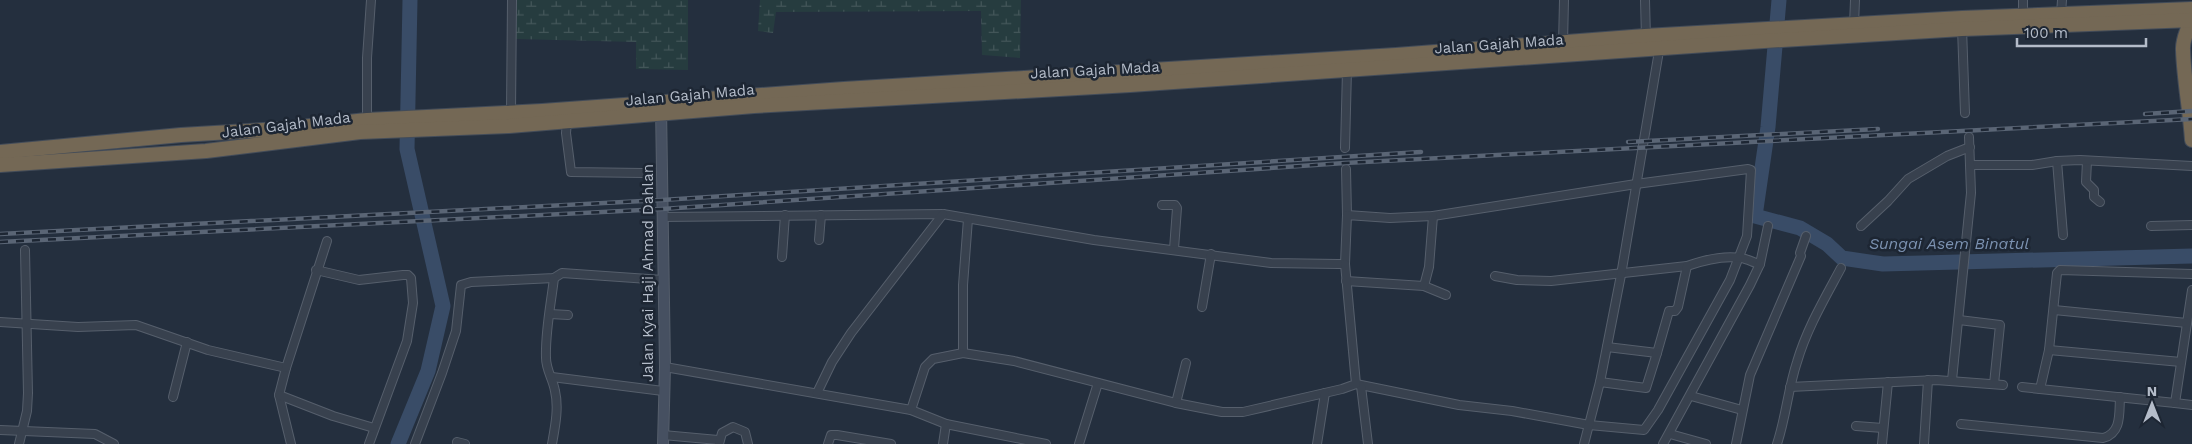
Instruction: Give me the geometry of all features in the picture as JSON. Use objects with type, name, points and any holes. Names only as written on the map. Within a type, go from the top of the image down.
[{"type":"highway","name":"Jalan Gajah Mada","points":[[1814,33],[1854,24],[1962,24],[2023,16],[2061,7],[2164,16]]},
{"type":"highway","name":"Jalan Gajah Mada","points":[[754,101],[1130,85],[1347,70],[1563,49],[1750,36],[2191,14]]},
{"type":"highway","points":[[2191,14],[2183,48],[2192,140]]},
{"type":"highway","points":[[2164,16],[2183,48]]},
{"type":"highway","name":"Jalan Gajah Mada","points":[[425,123],[511,112],[661,108],[1396,55],[1563,49]]},
{"type":"highway","name":"Jalan Gajah Mada","points":[[0,165],[206,151],[360,132],[386,125],[567,121],[661,108]]},
{"type":"highway","name":"Jalan Gajah Mada","points":[[0,152],[367,120],[386,125]]},
{"type":"street","points":[[367,120],[367,58],[371,0]]},
{"type":"street","points":[[511,112],[512,0]]},
{"type":"street","points":[[1563,49],[1564,0]]},
{"type":"street","points":[[1584,444],[1607,347],[1636,184],[1653,43],[1645,0]]},
{"type":"street","points":[[1854,24],[1855,0]]},
{"type":"street","points":[[2023,0],[2023,16]]},
{"type":"street","points":[[1962,24],[1965,114]]},
{"type":"street","points":[[1346,148],[1347,70]]},
{"type":"street","name":"Jalan Kyai Haji Ahmad Dahlan","points":[[661,108],[665,367],[663,439]]},
{"type":"street","points":[[567,121],[567,143],[571,172],[643,173]]},
{"type":"street","points":[[1952,380],[1965,254],[1971,165],[1969,137]]},
{"type":"street","points":[[1861,226],[1888,202],[1908,179],[1947,156],[1970,147]]},
{"type":"street","points":[[1971,165],[2032,165],[2057,161],[2087,161],[2192,166]]},
{"type":"street","points":[[2057,161],[2063,235]]},
{"type":"street","points":[[2087,161],[2086,182],[2094,190],[2094,197],[2100,202]]},
{"type":"street","points":[[1346,169],[1346,281],[1358,385],[1368,444]]},
{"type":"street","points":[[911,410],[925,366],[933,359],[963,353],[1014,361],[1176,403],[1222,412],[1243,412],[1358,385],[1459,405],[1512,411],[1589,425],[1641,430],[1645,428],[1742,258],[1747,236],[1750,170],[1636,184],[1433,216],[1390,218],[1347,215]]},
{"type":"street","points":[[1162,205],[1176,206],[1177,208],[1174,249]]},
{"type":"street","points":[[662,218],[943,214],[1094,240],[1271,263],[1345,264]]},
{"type":"street","points":[[817,393],[832,362],[851,333],[943,214]]},
{"type":"street","points":[[782,257],[785,215]]},
{"type":"street","points":[[819,240],[821,215]]},
{"type":"street","points":[[1424,286],[1428,267],[1433,216]]},
{"type":"street","points":[[963,353],[963,285],[968,219]]},
{"type":"street","points":[[2151,226],[2192,225]]},
{"type":"street","points":[[1663,444],[1691,396],[1759,264],[1768,226]]},
{"type":"street","points":[[1736,444],[1750,375],[1801,256],[1800,253],[1806,236]]},
{"type":"street","points":[[292,444],[279,395],[326,240]]},
{"type":"street","points":[[19,444],[27,411],[28,393],[26,250]]},
{"type":"street","points":[[1202,307],[1211,254]]},
{"type":"street","points":[[1495,276],[1517,280],[1545,281],[1621,275],[1687,266],[1704,260],[1725,257],[1742,258],[1759,264]]},
{"type":"street","points":[[1600,382],[1646,388],[1669,311],[1675,311],[1678,307],[1687,266]]},
{"type":"street","points":[[1778,444],[1797,360],[1819,308],[1842,268]]},
{"type":"street","points":[[316,270],[359,280],[403,275],[408,275],[411,278],[413,304],[408,341],[369,444]]},
{"type":"street","points":[[2040,389],[2049,350],[2058,273],[2060,270],[2192,274]]},
{"type":"street","points":[[415,444],[456,331],[459,286],[471,282],[554,278],[562,273],[664,280]]},
{"type":"street","points":[[552,444],[556,405],[552,377],[547,370],[546,356],[554,278]]},
{"type":"street","points":[[1346,281],[1424,286],[1446,295]]},
{"type":"street","points":[[2175,403],[2192,290]]},
{"type":"street","points":[[2054,310],[2187,323]]},
{"type":"street","points":[[550,314],[568,316]]},
{"type":"street","points":[[1959,320],[2000,325],[1994,384]]},
{"type":"street","points":[[0,322],[78,327],[136,325],[208,350],[286,368]]},
{"type":"street","points":[[173,397],[187,342]]},
{"type":"street","points":[[1607,347],[1657,353]]},
{"type":"street","points":[[2049,350],[2181,362]]},
{"type":"street","points":[[1176,403],[1186,363]]},
{"type":"street","points":[[665,367],[911,410],[946,424],[1046,444]]},
{"type":"street","points":[[552,377],[663,390]]},
{"type":"street","points":[[1790,387],[1928,380],[1952,380],[2003,385]]},
{"type":"street","points":[[1924,444],[1928,380]]},
{"type":"street","points":[[1882,444],[1888,382]]},
{"type":"street","points":[[1079,444],[1098,383]]},
{"type":"street","points":[[2022,387],[2192,405]]},
{"type":"street","points":[[1317,444],[1325,393]]},
{"type":"street","points":[[279,395],[333,416],[374,428]]},
{"type":"street","points":[[1691,396],[1742,410]]},
{"type":"street","points":[[1961,424],[2103,438],[2112,436],[2117,428],[2120,397]]},
{"type":"street","points":[[942,444],[946,424]]},
{"type":"street","points":[[1856,426],[1884,428]]},
{"type":"street","points":[[663,439],[719,442],[722,433],[733,427],[745,432],[748,444]]},
{"type":"street","points":[[0,430],[95,434],[114,444]]},
{"type":"street","points":[[1670,434],[1706,444]]},
{"type":"street","points":[[828,444],[831,435],[866,442],[891,444]]},
{"type":"green space","points":[[517,0],[688,0],[688,70],[636,69],[636,42],[516,39]]},
{"type":"green space","points":[[760,0],[1021,0],[1020,58],[982,55],[981,11],[776,12],[773,33],[758,31]]},
{"type":"waterway","points":[[398,444],[428,371],[443,306],[407,149],[410,0]]},
{"type":"waterway","name":"Sungai Asem Binatul","points":[[1779,0],[1768,127],[1755,216],[1800,228],[1827,244],[1842,258],[1883,264],[2192,256]]},
{"type":"railway","points":[[2145,114],[2192,111]]},
{"type":"railway","points":[[0,242],[662,209],[1345,163],[2192,119]]},
{"type":"railway","points":[[1628,142],[1878,129]]},
{"type":"railway","points":[[0,234],[662,200],[1421,152]]}]
